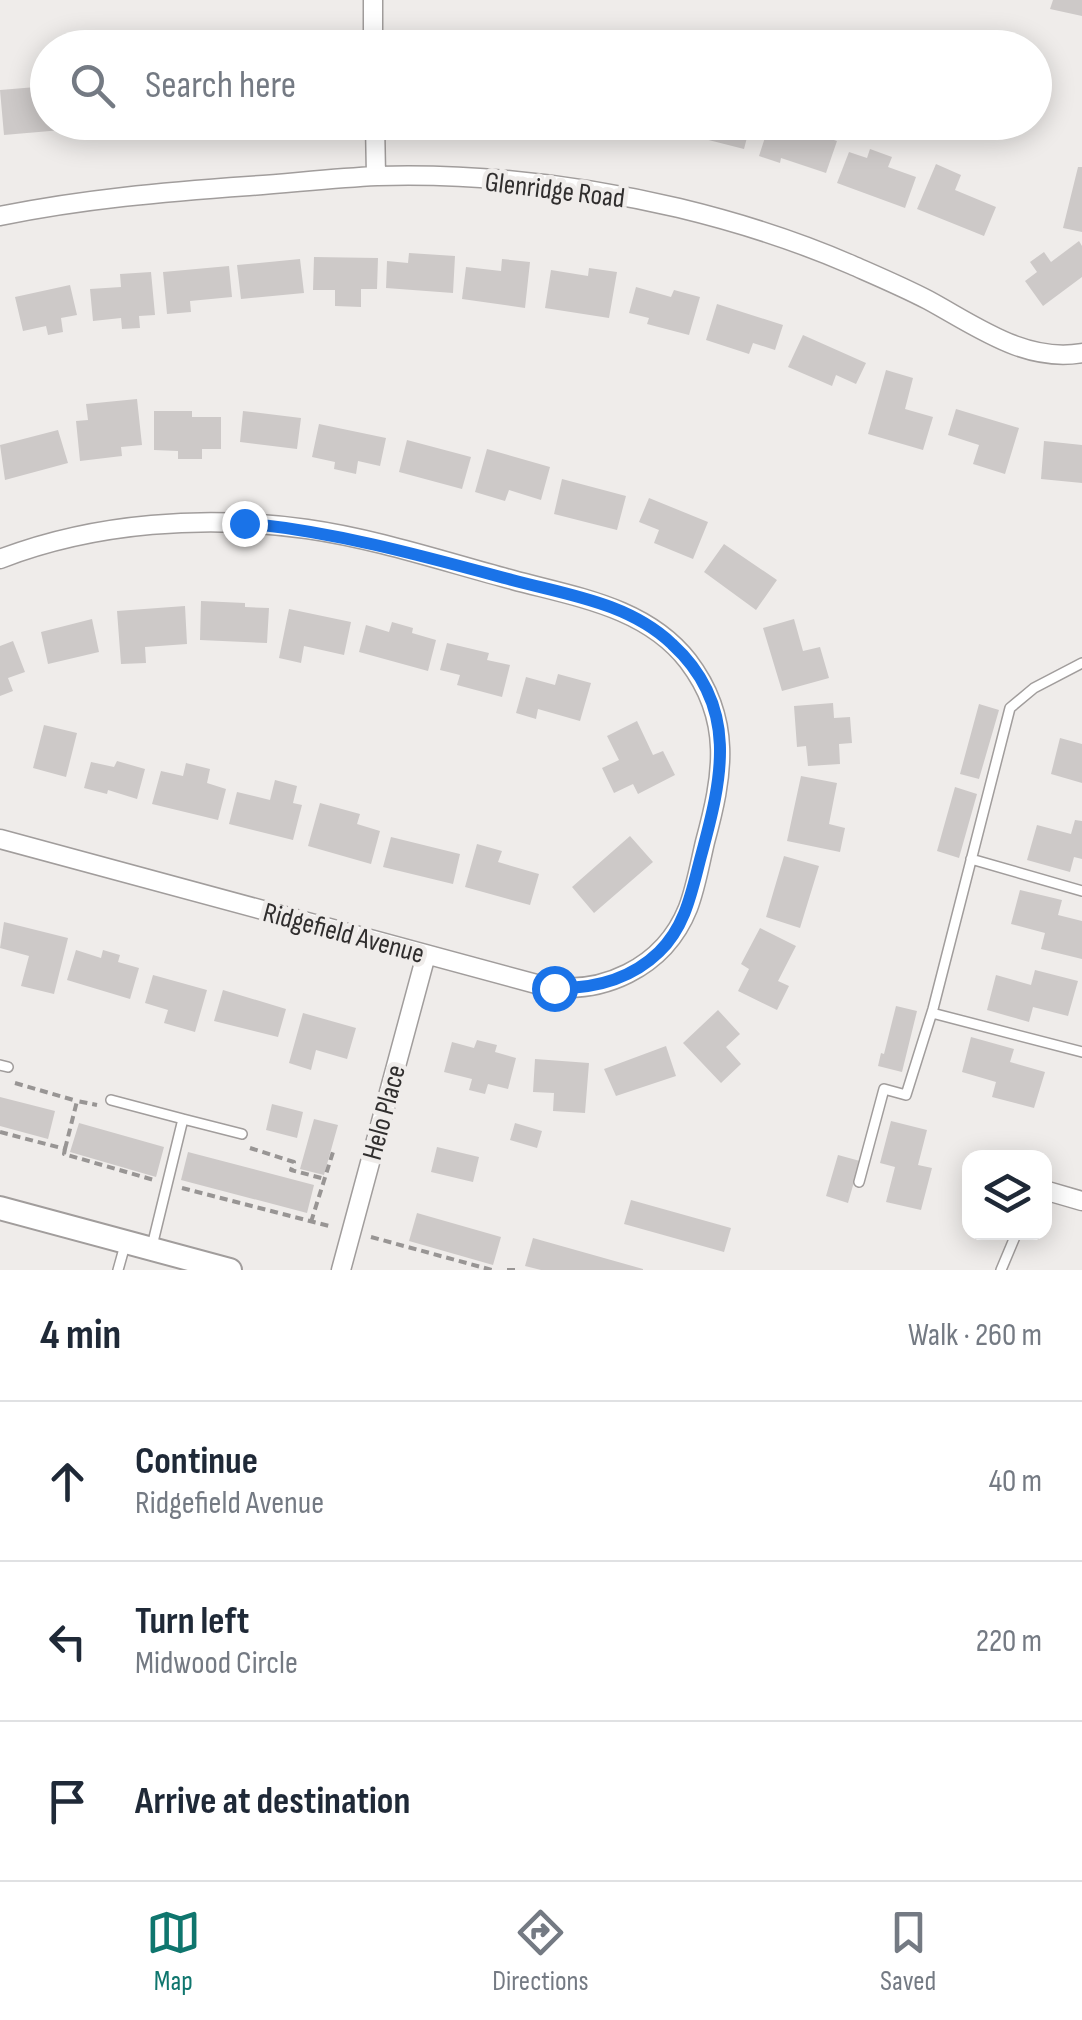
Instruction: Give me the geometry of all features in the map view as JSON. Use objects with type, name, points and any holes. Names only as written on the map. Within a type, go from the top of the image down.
[{"type":"street","points":[[372,0],[373,30]]},
{"type":"street","points":[[375,140],[376,176]]},
{"type":"street","name":"Glenridge Road","points":[[0,216],[74,201],[376,176],[527,182],[681,208],[764,232],[922,297],[1004,342],[1031,352],[1082,353]]},
{"type":"street","name":"Ridgefield Avenue","points":[[0,559],[55,542],[120,529],[180,523],[308,529],[371,542],[632,615],[656,630],[688,662],[702,682],[720,735],[720,788],[688,908],[674,933],[659,952],[636,970],[612,982],[574,988],[540,985],[0,839]]},
{"type":"street","name":"Helo Place","points":[[341,1270],[426,955]]},
{"type":"street","points":[[1052,1192],[1082,1200]]},
{"type":"street","points":[[0,1208],[230,1270]]},
{"type":"lane","points":[[859,1182],[884,1089],[906,1095],[932,1013],[1010,708],[1034,688],[1082,663]]},
{"type":"lane","points":[[970,859],[1082,891]]},
{"type":"lane","points":[[932,1013],[1082,1052]]},
{"type":"lane","points":[[110,1100],[242,1134]]},
{"type":"lane","points":[[151,1249],[183,1119]]},
{"type":"lane","points":[[1000,1270],[1013,1240]]},
{"type":"lane","points":[[118,1270],[126,1242]]},
{"type":"path","points":[[4,1066],[5,1080],[95,1105],[110,1100]]},
{"type":"path","points":[[77,1100],[64,1154],[492,1270]]},
{"type":"path","points":[[0,1132],[65,1150]]},
{"type":"path","points":[[242,1134],[240,1145],[294,1162],[291,1170],[326,1179]]},
{"type":"path","points":[[311,1222],[333,1152]]},
{"type":"path","points":[[508,1270],[515,1270]]},
{"type":"building","points":[[1053,0],[1082,0],[1082,16],[1050,9]]},
{"type":"building","points":[[30,88],[30,133],[4,135],[0,90]]},
{"type":"building","points":[[708,140],[746,140],[744,149]]},
{"type":"building","points":[[764,140],[837,141],[826,173],[781,158],[780,163],[759,156]]},
{"type":"building","points":[[870,149],[892,157],[888,167],[916,177],[905,208],[837,183],[849,152],[867,158]]},
{"type":"building","points":[[936,164],[961,175],[955,190],[996,207],[984,236],[917,209]]},
{"type":"building","points":[[1078,167],[1082,167],[1082,232],[1063,228]]},
{"type":"building","points":[[1079,241],[1082,277],[1043,306],[1025,281],[1037,272],[1030,262],[1044,252],[1051,262]]},
{"type":"building","points":[[409,253],[455,256],[453,293],[386,288],[387,261],[408,263]]},
{"type":"building","points":[[314,257],[378,258],[377,289],[361,289],[361,307],[335,306],[335,290],[313,290]]},
{"type":"building","points":[[300,259],[304,293],[241,299],[237,265]]},
{"type":"building","points":[[502,259],[530,262],[525,308],[462,299],[466,267],[501,271]]},
{"type":"building","points":[[229,266],[232,297],[190,301],[191,312],[167,314],[163,272]]},
{"type":"building","points":[[589,268],[617,272],[609,318],[545,308],[551,270],[588,276]]},
{"type":"building","points":[[151,272],[155,315],[139,316],[140,328],[122,329],[121,318],[93,321],[90,289],[121,287],[120,274]]},
{"type":"building","points":[[70,285],[77,315],[61,318],[63,332],[48,335],[46,326],[23,331],[15,297]]},
{"type":"building","points":[[636,287],[671,297],[674,290],[700,297],[689,335],[647,324],[649,318],[629,313]]},
{"type":"building","points":[[717,304],[783,325],[775,350],[753,343],[749,354],[706,340]]},
{"type":"building","points":[[803,335],[866,363],[856,384],[836,375],[832,386],[788,367]]},
{"type":"building","points":[[886,370],[913,378],[905,409],[933,417],[923,450],[868,434]]},
{"type":"building","points":[[137,399],[142,445],[121,447],[122,456],[80,461],[76,421],[88,420],[86,404]]},
{"type":"building","points":[[956,409],[1019,428],[1005,474],[973,464],[979,445],[948,435]]},
{"type":"building","points":[[154,411],[192,411],[192,417],[221,417],[221,449],[202,449],[202,459],[178,459],[178,451],[154,450]]},
{"type":"building","points":[[243,411],[301,418],[297,449],[240,442]]},
{"type":"building","points":[[319,424],[386,438],[380,466],[358,461],[356,474],[334,469],[335,462],[312,457]]},
{"type":"building","points":[[58,430],[68,463],[5,480],[0,445]]},
{"type":"building","points":[[407,440],[471,457],[462,489],[399,472]]},
{"type":"building","points":[[1044,441],[1082,445],[1082,483],[1041,479]]},
{"type":"building","points":[[487,449],[550,467],[541,500],[509,490],[505,501],[475,492]]},
{"type":"building","points":[[562,479],[626,496],[617,530],[554,514]]},
{"type":"building","points":[[649,498],[708,522],[693,559],[654,543],[659,530],[639,522]]},
{"type":"building","points":[[724,544],[777,580],[756,610],[704,572]]},
{"type":"building","points":[[201,601],[269,608],[267,643],[200,640]]},
{"type":"building","points":[[185,606],[187,644],[145,647],[146,663],[121,664],[117,611]]},
{"type":"building","points":[[289,609],[351,622],[344,655],[304,646],[301,663],[279,658]]},
{"type":"building","points":[[92,619],[99,652],[48,664],[41,632]]},
{"type":"building","points":[[794,619],[803,651],[820,647],[829,678],[782,691],[763,628]]},
{"type":"building","points":[[392,622],[436,640],[428,671],[359,652],[366,625],[389,632]]},
{"type":"building","points":[[13,641],[25,672],[8,678],[13,691],[0,696],[0,646]]},
{"type":"building","points":[[447,643],[489,653],[487,660],[510,665],[502,697],[457,685],[460,675],[440,670]]},
{"type":"building","points":[[558,674],[591,683],[580,721],[538,709],[536,719],[516,713],[526,677],[555,685]]},
{"type":"building","points":[[833,703],[834,718],[850,717],[852,743],[839,744],[840,764],[808,766],[806,746],[797,747],[794,706]]},
{"type":"building","points":[[979,704],[999,710],[979,779],[960,774]]},
{"type":"building","points":[[637,721],[653,755],[663,751],[675,775],[638,794],[633,784],[614,793],[602,768],[619,760],[607,736]]},
{"type":"building","points":[[44,725],[77,733],[66,777],[33,768]]},
{"type":"building","points":[[1060,738],[1082,744],[1082,783],[1051,774]]},
{"type":"building","points":[[117,761],[145,769],[137,799],[84,788],[91,762],[114,767]]},
{"type":"building","points":[[186,763],[210,769],[207,783],[226,789],[218,820],[152,804],[161,771],[183,776]]},
{"type":"building","points":[[801,776],[837,783],[829,824],[845,828],[840,852],[787,841]]},
{"type":"building","points":[[275,780],[297,786],[293,803],[302,805],[293,840],[229,824],[237,792],[270,800]]},
{"type":"building","points":[[955,787],[977,794],[959,858],[937,851]]},
{"type":"building","points":[[320,803],[360,814],[357,824],[380,831],[371,864],[308,846]]},
{"type":"building","points":[[1075,820],[1082,821],[1082,859],[1074,857],[1070,872],[1027,860],[1037,825],[1071,834]]},
{"type":"building","points":[[630,836],[653,862],[594,913],[572,887]]},
{"type":"building","points":[[391,837],[460,854],[453,884],[383,867]]},
{"type":"building","points":[[477,844],[502,851],[498,862],[539,874],[530,905],[465,887]]},
{"type":"building","points":[[784,856],[819,866],[800,928],[766,917]]},
{"type":"building","points":[[1020,890],[1062,900],[1058,915],[1082,921],[1082,959],[1041,949],[1045,933],[1011,924]]},
{"type":"building","points":[[4,922],[68,938],[54,994],[21,986],[29,956],[0,948]]},
{"type":"building","points":[[760,928],[796,946],[778,981],[789,986],[777,1010],[738,991],[749,969],[741,964]]},
{"type":"building","points":[[76,950],[101,958],[103,950],[120,955],[118,962],[139,968],[130,999],[67,980]]},
{"type":"building","points":[[1035,970],[1078,981],[1068,1016],[1033,1007],[1029,1022],[987,1010],[996,975],[1031,985]]},
{"type":"building","points":[[153,975],[207,990],[195,1032],[164,1023],[168,1010],[145,1003]]},
{"type":"building","points":[[223,990],[286,1009],[278,1037],[214,1021]]},
{"type":"building","points":[[896,1006],[917,1011],[902,1072],[878,1066]]},
{"type":"building","points":[[718,1010],[740,1034],[726,1047],[741,1064],[721,1083],[683,1043]]},
{"type":"building","points":[[303,1013],[356,1028],[347,1059],[316,1050],[311,1070],[289,1063]]},
{"type":"building","points":[[971,1037],[1014,1049],[1010,1062],[1045,1072],[1034,1108],[992,1097],[996,1082],[962,1072]]},
{"type":"building","points":[[477,1040],[497,1045],[495,1052],[516,1058],[508,1089],[488,1084],[485,1094],[469,1090],[472,1079],[444,1072],[452,1042],[474,1048]]},
{"type":"building","points":[[666,1046],[676,1076],[616,1096],[604,1069]]},
{"type":"building","points":[[535,1059],[589,1063],[585,1113],[553,1111],[554,1093],[533,1092]]},
{"type":"building","points":[[0,1097],[55,1111],[48,1139],[0,1126]]},
{"type":"building","points":[[272,1104],[303,1112],[297,1138],[266,1130]]},
{"type":"building","points":[[314,1119],[338,1125],[324,1175],[300,1169]]},
{"type":"building","points":[[891,1121],[927,1130],[918,1165],[932,1168],[921,1210],[886,1202],[895,1167],[880,1163]]},
{"type":"building","points":[[79,1123],[164,1147],[156,1177],[70,1152]]},
{"type":"building","points":[[515,1123],[542,1131],[537,1148],[510,1140]]},
{"type":"building","points":[[437,1147],[479,1157],[473,1182],[431,1172]]},
{"type":"building","points":[[188,1152],[314,1185],[307,1213],[181,1180]]},
{"type":"building","points":[[838,1155],[860,1161],[848,1203],[826,1196]]},
{"type":"building","points":[[631,1200],[731,1228],[724,1252],[624,1224]]},
{"type":"building","points":[[417,1213],[501,1237],[493,1265],[409,1241]]},
{"type":"building","points":[[533,1238],[643,1270],[541,1270],[525,1266]]},
{"type":"route","points":[[244,523],[308,529],[371,542],[617,609],[656,630],[675,646],[702,682],[716,716],[722,756],[720,788],[688,908],[659,952],[636,970],[593,987],[554,988]]}]
